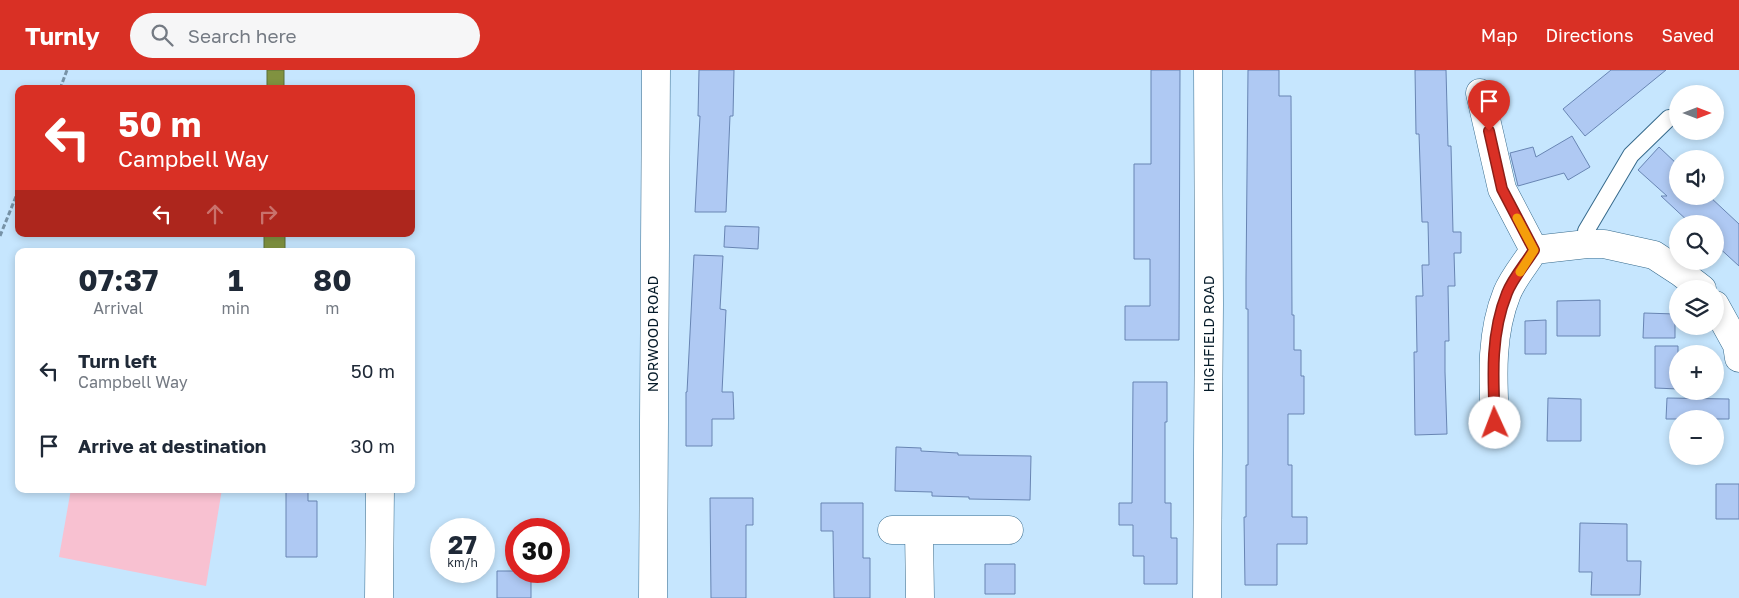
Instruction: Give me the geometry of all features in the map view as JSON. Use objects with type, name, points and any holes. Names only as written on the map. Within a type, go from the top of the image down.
[{"type":"street","name":"NORWOOD ROAD","points":[[652,598],[656,70]]},
{"type":"street","name":"HIGHFIELD ROAD","points":[[1207,598],[1208,70]]},
{"type":"street","points":[[1480,93],[1502,189],[1534,250]]},
{"type":"street","points":[[1534,250],[1604,244],[1654,255],[1690,280]]},
{"type":"street","points":[[1495,423],[1493,371],[1496,331],[1507,291],[1534,250]]},
{"type":"street","points":[[1724,322],[1738,349]]},
{"type":"street","points":[[379,598],[380,493]]},
{"type":"street","points":[[892,530],[1009,530]]},
{"type":"street","points":[[919,530],[920,598]]},
{"type":"lane","points":[[1587,244],[1586,231],[1631,155],[1669,118]]},
{"type":"path","points":[[61,85],[67,70]]},
{"type":"path","points":[[0,236],[15,199]]},
{"type":"shaded area","points":[[267,70],[284,70],[284,85],[267,85]]},
{"type":"shaded area","points":[[264,237],[285,237],[285,248],[264,248]]},
{"type":"shaded area","points":[[70,493],[221,493],[206,586],[59,557]]},
{"type":"building","points":[[699,70],[734,70],[733,116],[730,116],[726,212],[695,212],[700,116],[698,116]]},
{"type":"building","points":[[1151,70],[1180,70],[1179,340],[1125,340],[1125,306],[1150,306],[1150,259],[1134,259],[1134,164],[1151,164]]},
{"type":"building","points":[[1248,70],[1279,70],[1279,96],[1291,96],[1292,315],[1294,315],[1294,350],[1301,350],[1301,376],[1304,376],[1304,414],[1288,414],[1288,465],[1292,465],[1292,517],[1307,517],[1307,544],[1277,544],[1277,585],[1245,585],[1244,517],[1246,517],[1246,465],[1248,465],[1248,309],[1246,309],[1246,279]]},
{"type":"building","points":[[1415,70],[1446,70],[1448,146],[1451,146],[1453,232],[1461,232],[1461,253],[1454,253],[1455,286],[1448,286],[1449,341],[1445,341],[1447,434],[1415,435],[1414,352],[1417,352],[1416,296],[1423,296],[1422,265],[1429,265],[1428,222],[1422,222],[1419,134],[1416,134]]},
{"type":"building","points":[[1611,70],[1666,70],[1585,136],[1563,109]]},
{"type":"building","points":[[1572,136],[1590,167],[1568,180],[1564,173],[1518,186],[1510,153],[1533,147],[1536,157]]},
{"type":"building","points":[[1659,147],[1669,156],[1669,203],[1661,196],[1667,196],[1638,170]]},
{"type":"building","points":[[1671,205],[1719,205],[1739,224],[1739,266],[1724,252],[1724,215],[1681,215]]},
{"type":"building","points":[[725,226],[759,227],[758,249],[724,247]]},
{"type":"building","points":[[694,255],[723,256],[720,309],[726,310],[722,392],[733,392],[734,419],[712,419],[712,446],[686,446],[686,392]]},
{"type":"building","points":[[1600,300],[1600,336],[1557,336],[1557,301]]},
{"type":"building","points":[[1644,313],[1669,314],[1669,335],[1675,335],[1675,338],[1643,338]]},
{"type":"building","points":[[1546,320],[1546,354],[1525,354],[1525,321]]},
{"type":"building","points":[[1655,346],[1669,346],[1669,389],[1655,388]]},
{"type":"building","points":[[1133,382],[1167,382],[1165,503],[1171,503],[1171,538],[1177,538],[1177,584],[1144,584],[1144,556],[1133,556],[1133,525],[1119,525],[1119,503],[1132,503]]},
{"type":"building","points":[[1548,398],[1581,399],[1581,441],[1547,441]]},
{"type":"building","points":[[1667,398],[1669,400],[1729,399],[1729,419],[1724,419],[1724,410],[1669,410],[1669,419],[1666,419]]},
{"type":"building","points":[[896,447],[921,448],[921,451],[958,453],[958,455],[1031,456],[1030,500],[969,499],[969,497],[932,496],[932,492],[895,491]]},
{"type":"building","points":[[1716,484],[1739,484],[1739,519],[1716,519]]},
{"type":"building","points":[[286,493],[308,493],[308,501],[317,501],[317,557],[286,557]]},
{"type":"building","points":[[710,498],[753,498],[753,525],[746,525],[746,598],[711,598]]},
{"type":"building","points":[[821,503],[863,503],[863,558],[870,558],[870,598],[834,598],[833,531],[821,531]]},
{"type":"building","points":[[1580,523],[1627,524],[1627,561],[1641,561],[1640,595],[1591,595],[1592,572],[1579,572]]},
{"type":"building","points":[[985,564],[1015,564],[1015,594],[985,594]]},
{"type":"building","points":[[497,571],[505,571],[505,583],[531,583],[531,598],[497,598]]},
{"type":"slow traffic","points":[[1517,218],[1534,250],[1520,272]]},
{"type":"route","points":[[1489,131],[1502,189],[1534,250],[1507,291],[1496,331],[1493,371],[1495,423]]}]
